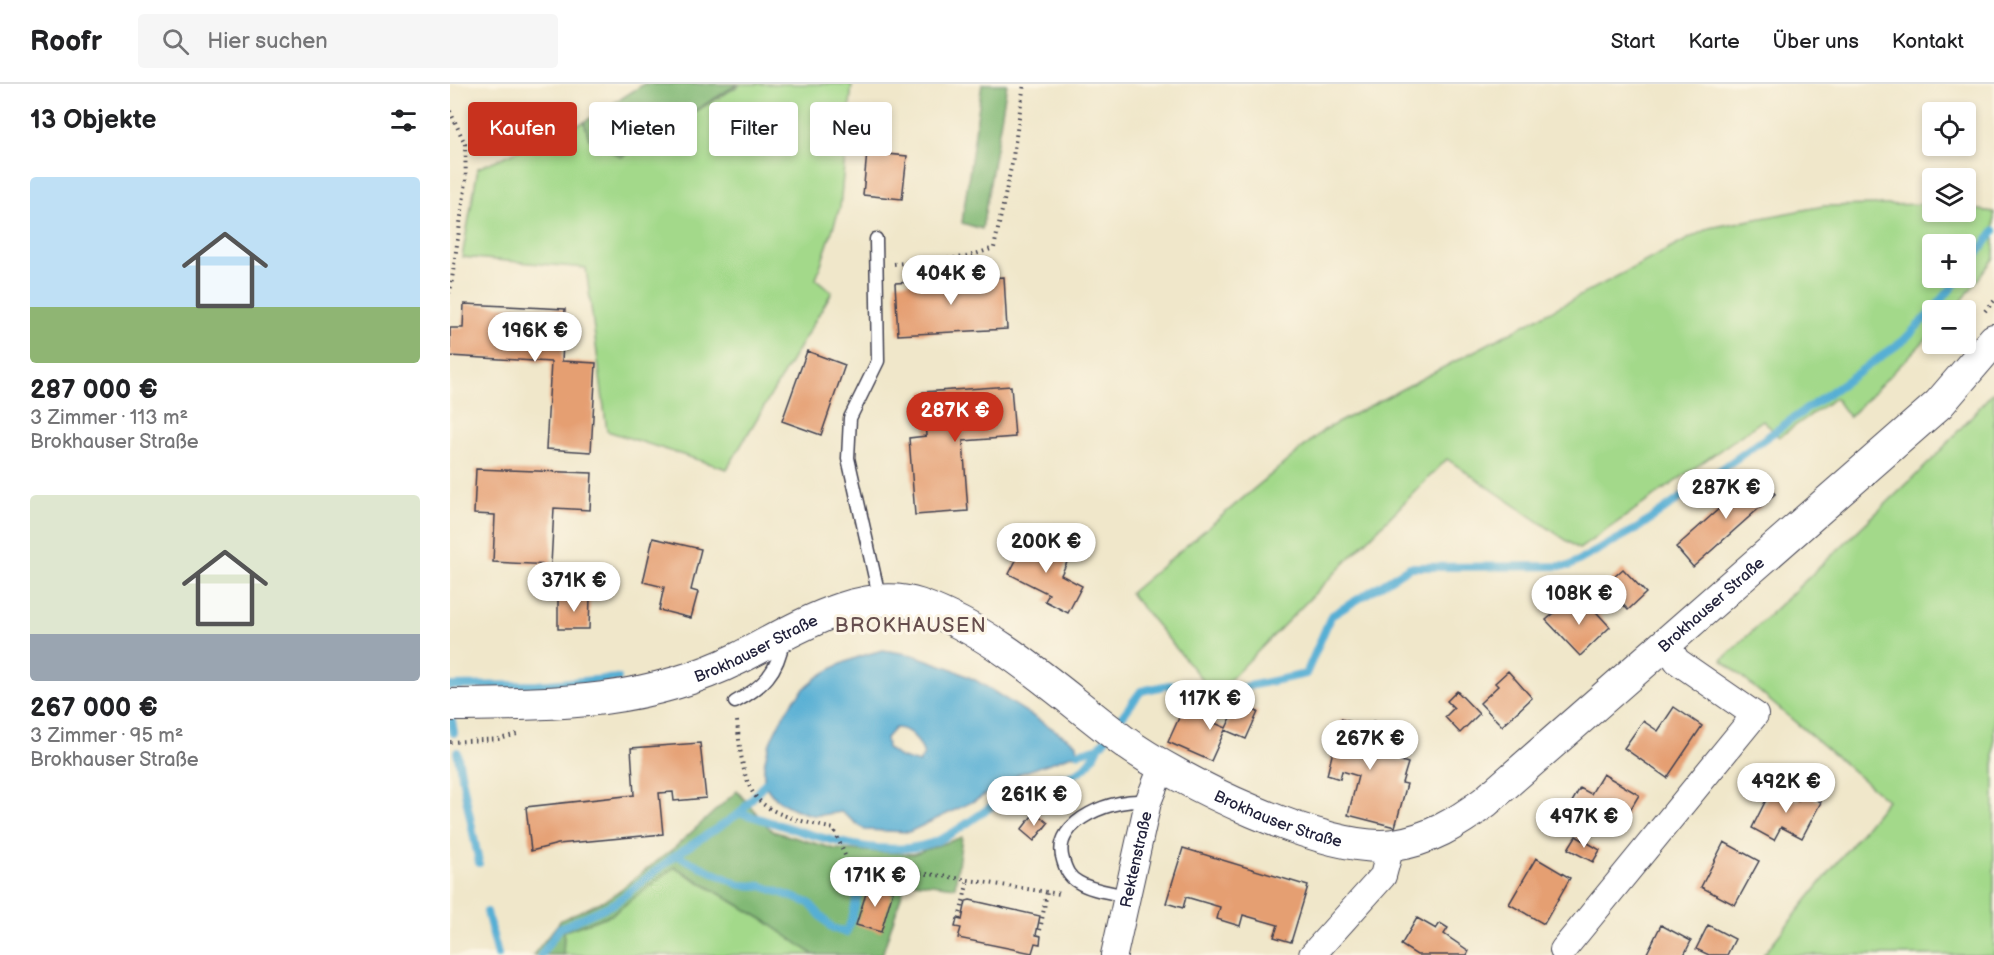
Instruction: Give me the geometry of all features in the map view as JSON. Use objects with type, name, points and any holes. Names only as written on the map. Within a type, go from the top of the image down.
[{"type":"street","name":"Brokhauser Straße","points":[[450,705],[553,704],[626,696],[696,676],[839,610],[880,601],[897,600],[916,604],[950,617],[989,638],[1162,767],[1279,822],[1331,839],[1391,846],[1428,837],[1458,822],[1476,809],[1940,404],[1994,340]]},
{"type":"street","points":[[1563,950],[1755,715],[1677,661],[1667,644]]},
{"type":"street","name":"Rektenstraße","points":[[1114,955],[1148,802],[1162,767]]},
{"type":"street","points":[[1312,955],[1383,876],[1391,846]]},
{"type":"lane","points":[[876,239],[878,361],[850,418],[848,458],[880,601]]},
{"type":"lane","points":[[735,702],[755,692],[779,663],[784,635]]},
{"type":"lane","points":[[1127,896],[1088,887],[1076,881],[1065,868],[1061,855],[1063,842],[1078,821],[1106,806],[1120,801],[1148,802]]},
{"type":"path","points":[[877,266],[966,257],[994,248],[1012,163],[1024,84]]},
{"type":"path","points":[[450,111],[465,144],[466,182],[450,293]]},
{"type":"path","points":[[743,774],[757,800],[768,810],[834,829],[849,865],[1063,895]]},
{"type":"path","points":[[959,920],[968,880]]},
{"type":"path","points":[[1039,936],[1047,892]]},
{"type":"green space","points":[[644,84],[738,84],[697,110],[697,102],[616,102]]},
{"type":"green space","points":[[741,84],[852,84],[850,102],[810,102],[810,156],[845,156],[840,207],[816,279],[832,292],[727,469],[607,431],[586,268],[462,257],[478,168],[506,156],[577,156],[577,125],[584,122],[589,139],[589,156],[697,156],[697,111],[709,103],[709,156],[798,156],[798,102],[711,102]]},
{"type":"green space","points":[[982,84],[1007,84],[982,229],[962,223]]},
{"type":"green space","points":[[589,119],[589,138],[584,122]]},
{"type":"green space","points":[[1922,204],[1922,222],[1976,222],[1976,210],[1994,212],[1994,258],[1976,282],[1976,234],[1922,234],[1922,288],[1972,288],[1962,300],[1922,300],[1922,343],[1849,417],[1835,398],[1779,437],[1763,420],[1579,549],[1447,459],[1215,695],[1130,593],[1324,430],[1709,228],[1824,206]]},
{"type":"green space","points":[[1994,391],[1994,955],[1763,955],[1887,800],[1722,660],[1933,459]]},
{"type":"green space","points":[[737,791],[772,831],[835,849],[913,854],[962,837],[955,887],[906,881],[882,955],[814,955],[764,920],[675,867],[611,915],[564,931],[563,955],[533,955],[561,920],[611,897],[674,848]]},
{"type":"green space","points":[[674,867],[764,920],[814,955],[563,955],[564,931],[611,915]]},
{"type":"water","points":[[883,650],[913,655],[950,668],[977,681],[1077,744],[1078,753],[1019,774],[978,799],[909,832],[865,830],[841,812],[813,815],[778,800],[765,783],[765,760],[774,734],[787,710],[802,691],[819,676],[850,660]],"holes":[[[895,728],[910,733],[919,744],[924,754],[919,763],[899,757],[887,748],[886,738]]]},
{"type":"building","points":[[867,156],[907,156],[902,199],[863,195]]},
{"type":"building","points":[[1004,277],[1007,329],[898,335],[895,283]]},
{"type":"building","points":[[464,304],[565,309],[562,361],[596,363],[591,452],[546,449],[551,362],[450,356],[450,328],[463,328]]},
{"type":"building","points":[[807,351],[845,365],[821,435],[782,421]]},
{"type":"building","points":[[1011,386],[1015,437],[963,441],[968,511],[915,515],[909,438],[926,436],[923,392]]},
{"type":"building","points":[[476,469],[592,473],[590,510],[554,508],[551,565],[493,562],[495,515],[474,514]]},
{"type":"building","points":[[1758,474],[1775,494],[1693,567],[1676,547]]},
{"type":"building","points":[[1028,537],[1069,558],[1061,575],[1082,586],[1068,613],[1045,601],[1049,594],[1009,574]]},
{"type":"building","points":[[653,538],[701,549],[691,590],[698,592],[691,618],[659,610],[664,587],[643,582]]},
{"type":"building","points":[[1623,569],[1646,593],[1628,610],[1605,585]]},
{"type":"building","points":[[558,598],[590,598],[589,629],[558,629]]},
{"type":"building","points":[[1587,602],[1610,627],[1580,656],[1546,620],[1566,603],[1575,613]]},
{"type":"building","points":[[1508,671],[1532,698],[1502,726],[1480,703],[1498,686],[1495,683]]},
{"type":"building","points":[[1457,691],[1479,714],[1460,733],[1445,717],[1454,708],[1447,701]]},
{"type":"building","points":[[1238,703],[1258,712],[1246,739],[1225,730],[1211,761],[1168,742],[1183,709],[1226,728]]},
{"type":"building","points":[[1674,707],[1702,726],[1667,778],[1624,748],[1643,721],[1658,731]]},
{"type":"building","points":[[1341,719],[1371,727],[1373,721],[1393,727],[1385,756],[1408,763],[1402,783],[1407,784],[1395,827],[1348,815],[1358,776],[1342,771],[1340,779],[1327,775]]},
{"type":"building","points":[[700,743],[706,798],[674,801],[673,792],[659,793],[663,834],[558,844],[531,851],[526,807],[634,795],[631,748]]},
{"type":"building","points":[[1603,774],[1639,795],[1616,834],[1569,807],[1580,788],[1591,794]]},
{"type":"building","points":[[1772,788],[1798,801],[1802,792],[1821,802],[1802,838],[1781,827],[1774,840],[1752,828]]},
{"type":"building","points":[[1035,812],[1048,823],[1034,841],[1021,830]]},
{"type":"building","points":[[1576,836],[1600,850],[1593,862],[1568,849]]},
{"type":"building","points":[[1724,842],[1759,861],[1735,905],[1701,887]]},
{"type":"building","points":[[1183,848],[1308,886],[1291,942],[1274,937],[1278,925],[1243,915],[1240,926],[1217,919],[1220,907],[1186,897],[1183,908],[1166,903]]},
{"type":"building","points":[[1536,858],[1570,878],[1544,924],[1509,904]]},
{"type":"building","points":[[869,884],[893,891],[881,932],[856,925]]},
{"type":"building","points":[[966,901],[1040,916],[1036,935],[1041,936],[1040,944],[1035,943],[1032,953],[958,938],[961,928],[955,927],[957,919],[962,920]]},
{"type":"building","points":[[1417,918],[1436,929],[1440,923],[1448,928],[1444,934],[1469,951],[1467,955],[1417,955],[1401,945]]},
{"type":"building","points":[[1661,925],[1691,941],[1684,955],[1646,955]]},
{"type":"building","points":[[1708,925],[1735,939],[1727,955],[1709,955],[1696,949]]},
{"type":"waterway","points":[[1976,256],[1994,231]]},
{"type":"waterway","points":[[1941,300],[1952,288]]},
{"type":"waterway","points":[[1115,726],[1141,691],[1169,685],[1225,691],[1306,674],[1331,616],[1410,567],[1569,566],[1638,528],[1903,341],[1922,321]]},
{"type":"waterway","points":[[450,686],[537,685],[618,678]]},
{"type":"waterway","points":[[452,721],[454,733]]},
{"type":"waterway","points":[[1078,753],[1099,747],[1107,737]]},
{"type":"waterway","points":[[740,813],[814,835],[869,847],[895,849],[920,846],[954,832],[1017,790],[1040,781],[1076,773],[1092,760],[1099,747]]},
{"type":"waterway","points":[[457,752],[479,863]]},
{"type":"waterway","points":[[541,955],[560,928],[615,903],[676,855],[740,813],[765,783]]},
{"type":"waterway","points":[[676,855],[740,885],[762,886],[809,903],[832,928],[846,933],[852,919],[861,880]]},
{"type":"waterway","points":[[487,912],[498,955]]},
{"type":"district","name":"BROKHAUSEN","points":[[911,625]]}]
